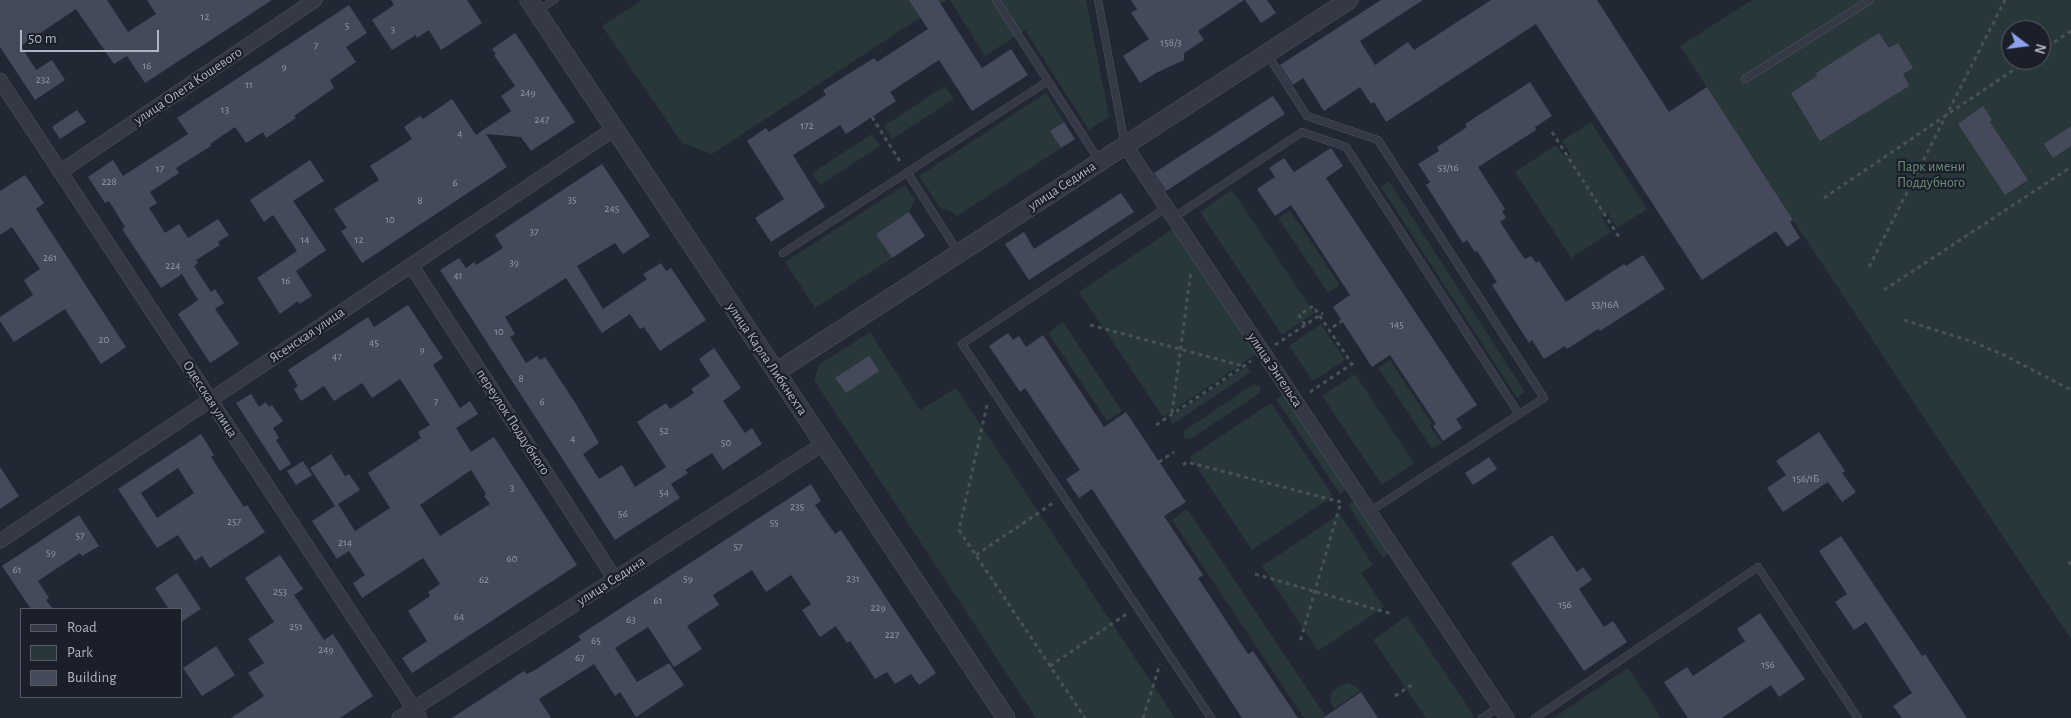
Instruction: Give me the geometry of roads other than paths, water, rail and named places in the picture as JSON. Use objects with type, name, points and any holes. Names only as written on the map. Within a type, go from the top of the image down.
[{"type":"street","name":"улица Олега Кошевого","points":[[60,172],[315,0]]},
{"type":"street","name":"улица Седина","points":[[776,372],[1349,0]]},
{"type":"street","name":"улица Карла Либкнехта","points":[[533,6],[1006,718]]},
{"type":"street","name":"Одесская улица","points":[[0,80],[417,713]]},
{"type":"street","name":"Ясенская улица","points":[[0,541],[614,129]]},
{"type":"street","name":"улица Энгельса","points":[[1125,145],[1503,712]]},
{"type":"street","name":"переулок Поддубного","points":[[411,265],[615,579]]},
{"type":"street","name":"улица Седина","points":[[399,718],[417,713],[615,579],[823,444]]},
{"type":"lane","points":[[533,6],[554,0]]},
{"type":"lane","points":[[996,0],[1100,162]]},
{"type":"lane","name":"улица Энгельса","points":[[1098,0],[1125,145]]},
{"type":"lane","points":[[1745,79],[1870,0]]},
{"type":"lane","points":[[1266,54],[1307,116],[1378,140],[1544,398],[1369,512]]},
{"type":"lane","points":[[783,253],[1048,81]]},
{"type":"lane","points":[[1211,718],[962,344],[1170,212],[1302,132],[1346,147],[1519,414]]},
{"type":"lane","points":[[907,172],[959,253]]},
{"type":"lane","points":[[1535,718],[1758,567],[1858,718]]},
{"type":"lane","points":[[1482,718],[1503,712]]},
{"type":"park label","name":"Парк имени Поддубного","points":[[1931,176]]}]
